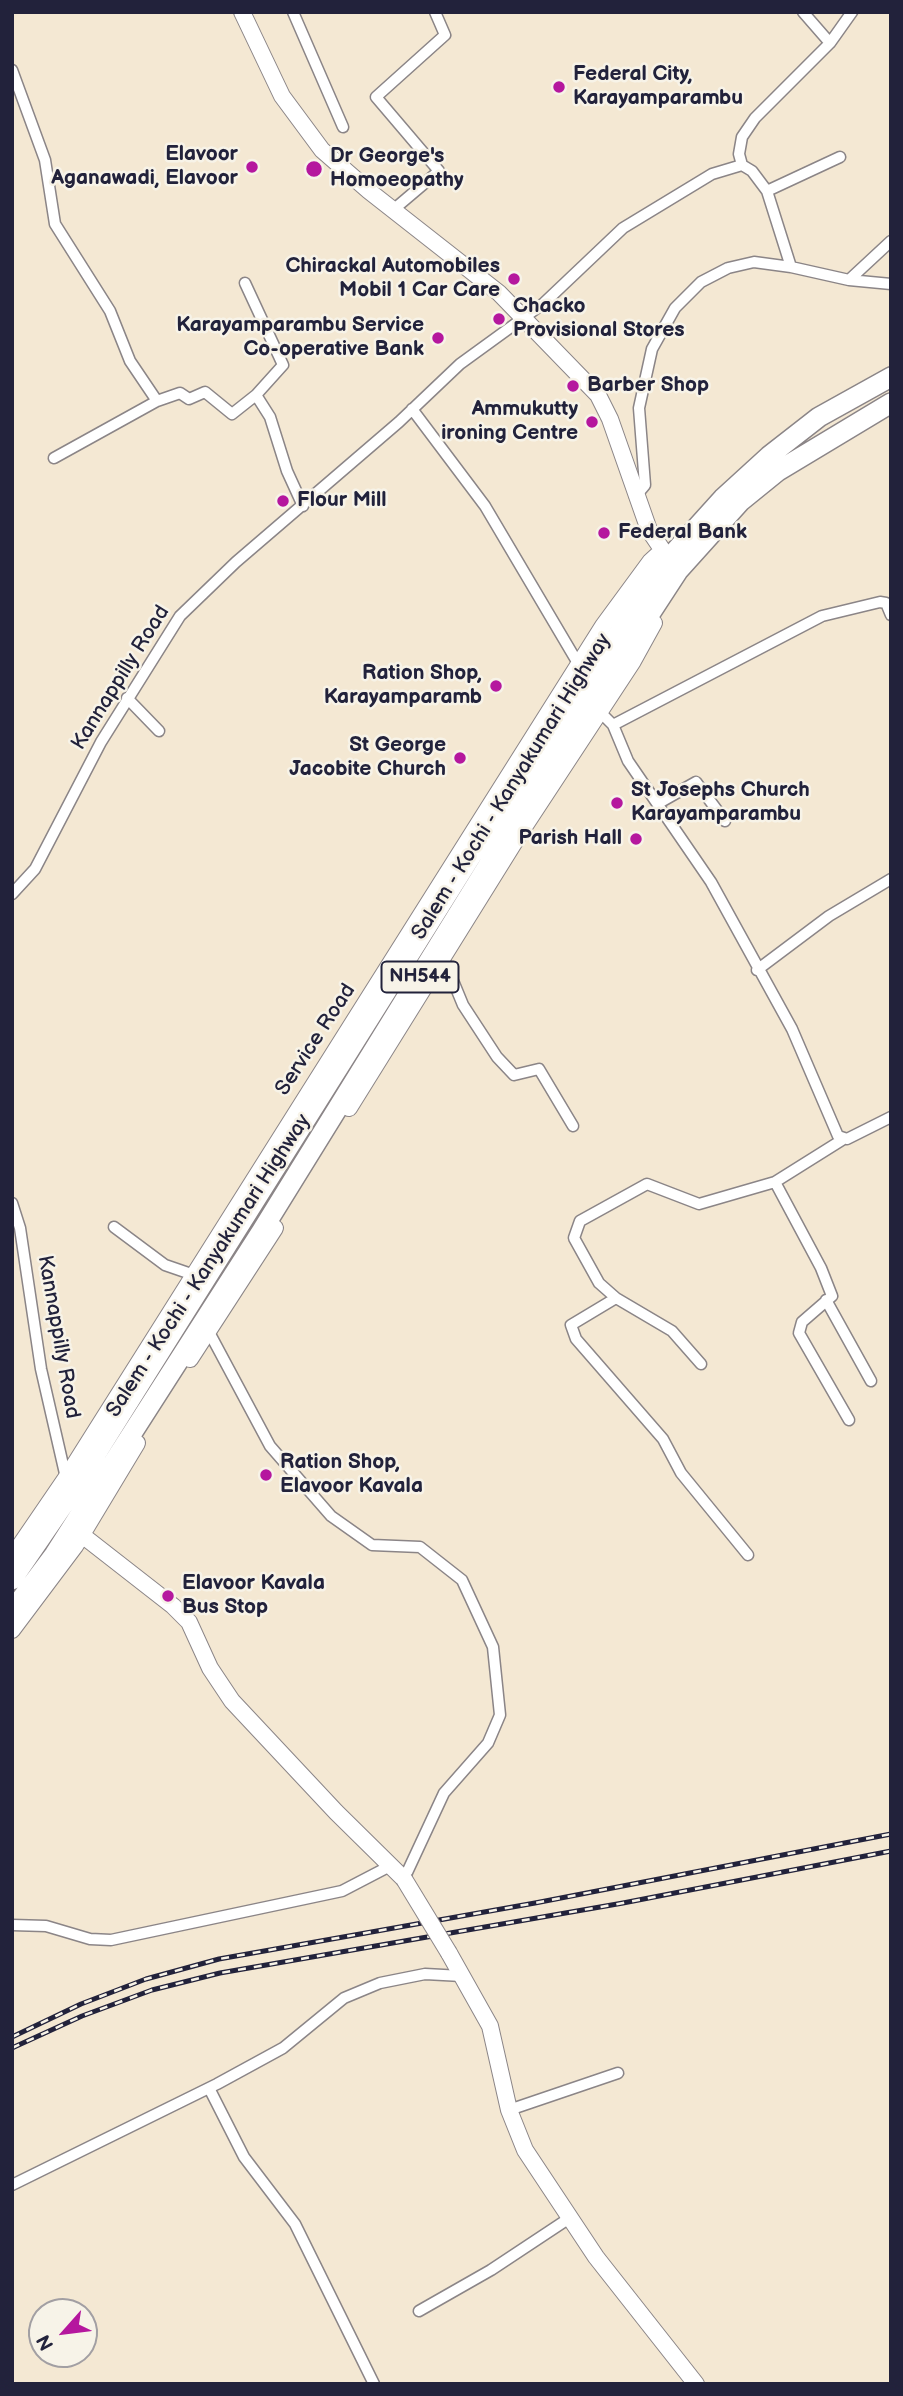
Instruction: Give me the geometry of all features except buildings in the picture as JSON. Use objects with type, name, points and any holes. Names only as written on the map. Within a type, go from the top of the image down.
[{"type":"highway","name":"Salem - Kochi - Kanyakumari Highway","points":[[12,1580],[68,1486],[472,855],[669,561],[723,498],[769,457],[819,417],[891,377]]},
{"type":"highway","name":"Salem - Kochi - Kanyakumari Highway","points":[[12,1611],[77,1530],[526,804],[669,561],[778,471],[891,403]]},
{"type":"street","points":[[12,1630],[209,1332],[677,586],[669,561],[649,530],[635,497],[610,419],[598,395],[522,320],[499,293],[322,150],[306,132],[264,62],[243,12]]},
{"type":"street","points":[[293,12],[343,127]]},
{"type":"street","points":[[393,210],[439,171],[376,97],[445,34],[435,12]]},
{"type":"street","points":[[803,12],[830,43]]},
{"type":"street","points":[[792,267],[767,191],[752,171],[742,164],[740,145],[748,127],[830,43],[852,12]]},
{"type":"street","points":[[12,70],[45,160],[55,224],[94,282],[130,362],[157,401]]},
{"type":"street","points":[[767,191],[840,157]]},
{"type":"street","name":"Kannappilly Road","points":[[12,894],[35,869],[127,698],[180,616],[236,562],[303,506],[460,364],[522,320],[634,220],[712,174],[742,164]]},
{"type":"street","points":[[849,280],[891,241]]},
{"type":"street","points":[[635,497],[645,482],[639,437],[641,395],[652,349],[666,320],[686,295],[719,272],[754,262],[792,267],[849,280],[891,284]]},
{"type":"street","points":[[54,458],[157,401],[180,393],[188,399],[205,392],[232,414],[256,396],[283,365],[245,283]]},
{"type":"street","points":[[256,396],[270,417],[275,439],[303,506]]},
{"type":"street","points":[[412,409],[485,506],[579,665]]},
{"type":"street","name":"Service Road","points":[[12,1557],[68,1486],[194,1275],[626,593],[669,561]]},
{"type":"street","points":[[613,725],[822,617],[880,602],[886,603],[891,615]]},
{"type":"street","points":[[127,698],[159,731]]},
{"type":"street","points":[[600,712],[613,725],[628,761],[711,882],[757,970],[792,1029],[833,1126],[842,1140]]},
{"type":"street","points":[[659,803],[696,782],[725,821]]},
{"type":"street","points":[[757,970],[829,916],[891,879]]},
{"type":"street","points":[[444,959],[463,1005],[497,1057],[513,1075],[538,1069],[573,1126]]},
{"type":"street","points":[[701,1364],[672,1331],[616,1298],[600,1283],[575,1238],[580,1221],[647,1184],[699,1204],[775,1182],[842,1140],[891,1117]]},
{"type":"street","points":[[775,1182],[821,1268],[832,1296],[802,1322],[799,1333],[849,1420]]},
{"type":"street","name":"Kannappilly Road","points":[[12,1203],[17,1247],[41,1369],[68,1486]]},
{"type":"street","points":[[114,1227],[165,1265],[194,1275]]},
{"type":"street","points":[[616,1298],[570,1325],[576,1339],[663,1439],[681,1473],[748,1555]]},
{"type":"street","points":[[826,1300],[871,1381]]},
{"type":"street","points":[[209,1332],[270,1446],[331,1516],[372,1545],[420,1548],[462,1580],[493,1647],[500,1715],[488,1743],[444,1793],[404,1879]]},
{"type":"street","points":[[77,1530],[173,1606],[189,1622],[210,1668],[232,1701],[404,1879],[490,2026],[509,2110],[525,2150],[596,2257],[696,2384]]},
{"type":"street","points":[[12,1925],[46,1926],[90,1939],[111,1940],[342,1891],[390,1866]]},
{"type":"street","points":[[12,2185],[283,2048],[344,1998],[380,1983],[425,1974],[462,1976]]},
{"type":"street","points":[[509,2110],[556,2091],[618,2073]]},
{"type":"street","points":[[208,2088],[244,2157],[295,2224],[374,2384]]},
{"type":"street","points":[[419,2311],[491,2270],[571,2217]]},
{"type":"railway","points":[[12,2037],[81,2004],[146,1979],[219,1959],[535,1903],[891,1834]]},
{"type":"railway","points":[[12,2048],[82,2016],[152,1990],[220,1973],[623,1903],[891,1851]]},
{"type":"place","name":"Federal City, Karayamparambu","points":[[559,87]]},
{"type":"place","name":"Elavoor Aganawadi, Elavoor","points":[[252,167]]},
{"type":"place","name":"Dr George's Homoeopathy","points":[[314,169]]},
{"type":"place","name":"Chirackal Automobiles Mobil 1 Car Care","points":[[514,279]]},
{"type":"place","name":"Chacko Provisional Stores","points":[[499,319]]},
{"type":"place","name":"Karayamparambu Service Co-operative Bank","points":[[438,338]]},
{"type":"place","name":"Barber Shop","points":[[573,386]]},
{"type":"place","name":"Ammukutty ironing Centre","points":[[592,422]]},
{"type":"place","name":"Flour Mill","points":[[283,501]]},
{"type":"place","name":"Federal Bank","points":[[604,533]]},
{"type":"place","name":"Ration Shop, Karayamparamb","points":[[496,686]]},
{"type":"place","name":"St George Jacobite Church","points":[[460,758]]},
{"type":"place","name":"St Josephs Church Karayamparambu","points":[[617,803]]},
{"type":"place","name":"Parish Hall","points":[[636,839]]},
{"type":"place","name":"Ration Shop, Elavoor Kavala","points":[[266,1475]]},
{"type":"place","name":"Elavoor Kavala Bus Stop","points":[[168,1596]]}]
